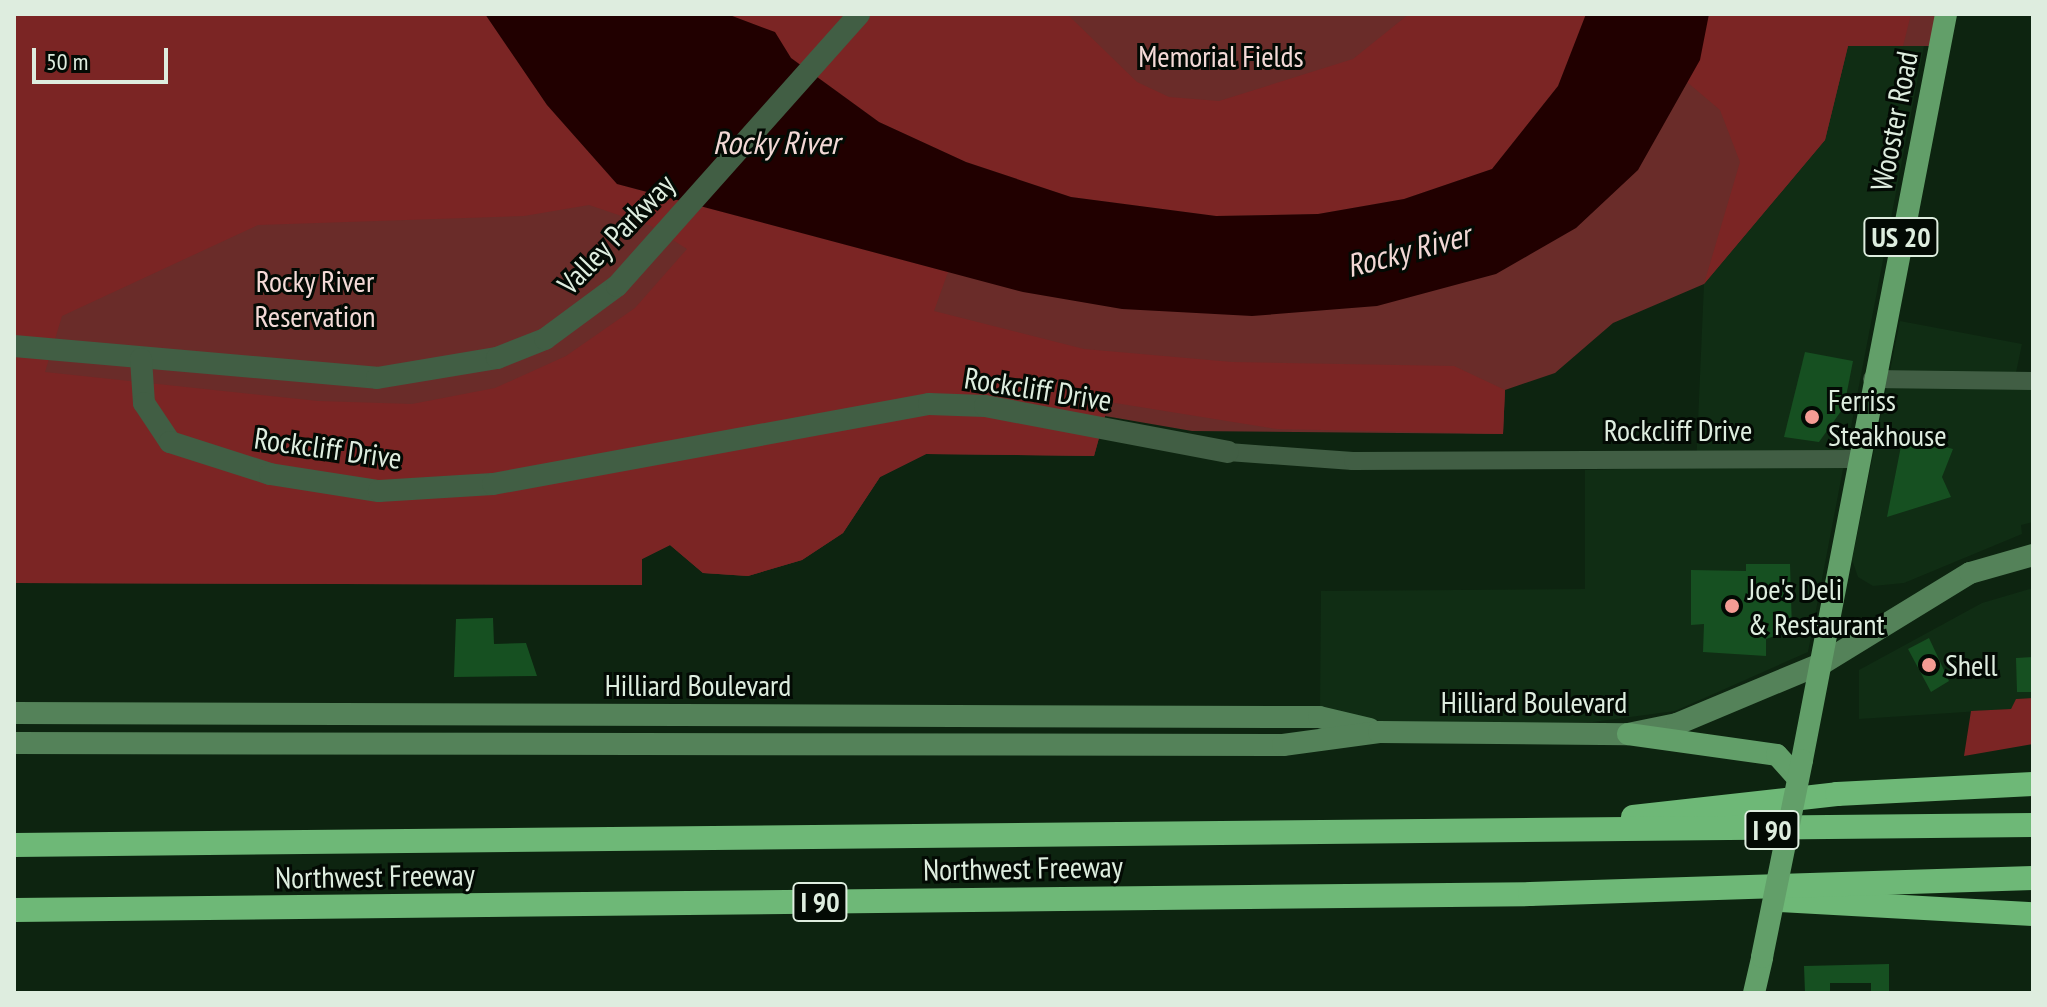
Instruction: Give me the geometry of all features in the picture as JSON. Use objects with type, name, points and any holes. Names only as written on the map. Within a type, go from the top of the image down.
[{"type":"highway","points":[[1512,831],[1837,794],[2033,784]]},
{"type":"highway","name":"Northwest Freeway","points":[[14,845],[2033,825]]},
{"type":"highway","name":"Northwest Freeway","points":[[14,910],[1626,891],[2033,878]]},
{"type":"highway","points":[[1626,891],[2033,914]]},
{"type":"main road","name":"Wooster Road","points":[[1754,993],[1823,663],[1856,459],[1946,14]]},
{"type":"main road","name":"Hilliard Boulevard","points":[[14,743],[1283,745],[1379,732],[1628,734],[1677,724],[1823,663],[1970,573],[2033,555]]},
{"type":"main road","name":"Hilliard Boulevard","points":[[14,713],[1305,717],[1379,732]]},
{"type":"main road","points":[[1628,734],[1777,755],[1800,769]]},
{"type":"street","name":"Valley Parkway","points":[[14,346],[377,378],[458,369],[545,339],[587,312],[662,236],[858,14]]},
{"type":"street","name":"Rockcliff Drive","points":[[141,359],[144,403],[170,442],[270,474],[379,491],[493,484],[929,404],[985,406],[1228,452],[1353,461],[1856,459]]},
{"type":"street","points":[[1872,379],[2033,381]]},
{"type":"shaded area","points":[[14,14],[485,14],[547,105],[617,184],[948,272],[934,311],[1084,349],[1232,362],[1454,366],[1505,390],[1503,434],[1277,429],[1109,402],[1094,456],[926,454],[880,477],[843,533],[802,560],[748,576],[703,573],[670,545],[642,559],[642,585],[14,583]],"holes":[[[589,205],[651,226],[687,249],[635,308],[566,356],[495,388],[412,404],[318,401],[45,372],[62,316],[258,225],[524,216]]]},
{"type":"shaded area","points":[[727,14],[1067,14],[1137,82],[1169,97],[1219,101],[1353,59],[1409,14],[1586,14],[1558,86],[1492,169],[1404,199],[1318,214],[1216,216],[1071,197],[966,162],[879,122],[791,58],[775,33]]},
{"type":"shaded area","points":[[1709,14],[1911,14],[1903,46],[1848,46],[1825,140],[1704,284],[1740,162],[1720,110],[1687,82]]},
{"type":"shaded area","points":[[1848,46],[1924,46],[1808,652],[1675,711],[1593,722],[1376,725],[1320,708],[1321,591],[1585,589],[1585,470],[1696,467],[1704,284],[1825,140]]},
{"type":"shaded area","points":[[1900,321],[2022,344],[2013,387],[2033,388],[2033,522],[2021,525],[2022,534],[1904,583],[1873,586],[1858,577],[1852,560]]},
{"type":"shaded area","points":[[2033,588],[2033,698],[2017,699],[2011,709],[1859,719],[1859,670],[1982,603]]},
{"type":"shaded area","points":[[2033,698],[2033,744],[1964,756],[1971,711],[2011,709],[2016,699]]},
{"type":"green space","name":"Rocky River Reservation","points":[[14,14],[1944,14],[1938,46],[1848,46],[1825,140],[1704,284],[1613,323],[1555,373],[1505,390],[1503,434],[1192,431],[1105,416],[1094,456],[926,454],[880,477],[843,533],[802,560],[748,576],[703,573],[670,545],[642,559],[642,585],[14,583]]},
{"type":"water","name":"Rocky River","points":[[485,14],[727,14],[775,32],[791,58],[879,122],[966,162],[1071,197],[1216,216],[1318,214],[1404,199],[1492,169],[1558,86],[1586,14],[1709,14],[1700,60],[1638,170],[1576,228],[1496,274],[1377,306],[1252,316],[1122,309],[1023,292],[617,184],[547,105]]},
{"type":"building","points":[[1805,352],[1853,361],[1844,407],[1819,442],[1784,437]]},
{"type":"building","points":[[1903,436],[1953,449],[1942,477],[1951,497],[1887,517]]},
{"type":"building","name":"Joe's Deli & Restaurant","points":[[1746,564],[1790,564],[1792,630],[1766,639],[1766,656],[1703,652],[1704,624],[1691,625],[1691,570],[1746,571]]},
{"type":"building","points":[[493,618],[494,644],[526,643],[537,676],[454,677],[456,619]]},
{"type":"building","name":"Shell","points":[[1929,638],[1949,681],[1931,692],[1908,649]]},
{"type":"building","points":[[2033,657],[2033,692],[2017,692],[2016,658]]},
{"type":"building","points":[[1889,964],[1889,993],[1871,993],[1871,983],[1830,983],[1830,993],[1805,993],[1804,966]]},
{"type":"place","name":"Ferriss Steakhouse","points":[[1812,417]]},
{"type":"place","name":"Joe's Deli & Restaurant","points":[[1732,606]]},
{"type":"place","name":"Shell","points":[[1929,665]]},
{"type":"park label","name":"Memorial Fields","points":[[1221,56]]}]
